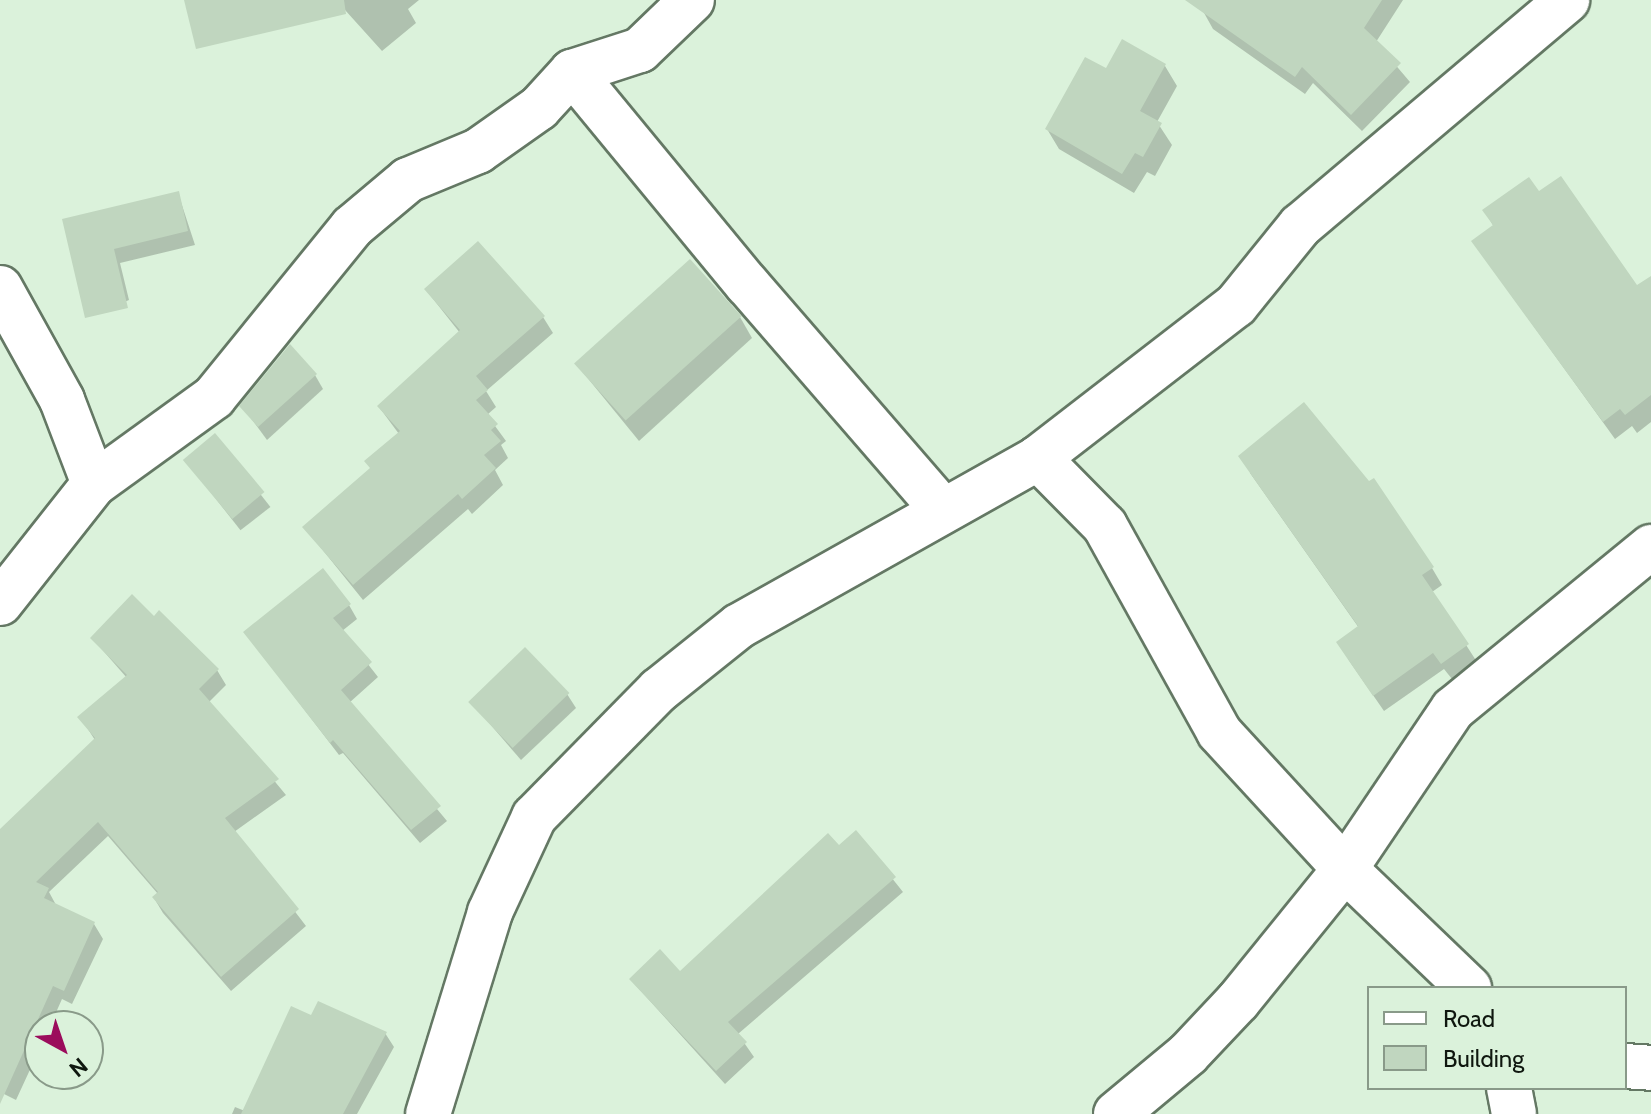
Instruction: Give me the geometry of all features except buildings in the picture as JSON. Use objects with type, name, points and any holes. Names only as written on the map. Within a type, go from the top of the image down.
[{"type":"street","points":[[0,603],[94,484],[214,397],[370,211],[408,180],[478,151],[539,108],[572,72],[640,50],[692,0]]},
{"type":"street","points":[[428,1114],[490,912],[534,817],[659,690],[739,626],[942,509],[1038,458],[1236,305],[1300,226],[1567,0]]},
{"type":"street","points":[[572,72],[747,284],[942,509]]},
{"type":"street","points":[[0,288],[62,400],[94,484]]},
{"type":"street","points":[[1038,458],[1105,526],[1219,732],[1345,869],[1467,986]]},
{"type":"street","points":[[1116,1114],[1188,1054],[1345,869],[1453,709],[1651,547]]},
{"type":"street","points":[[1627,1066],[1651,1068]]},
{"type":"street","points":[[1509,1090],[1514,1114]]}]
